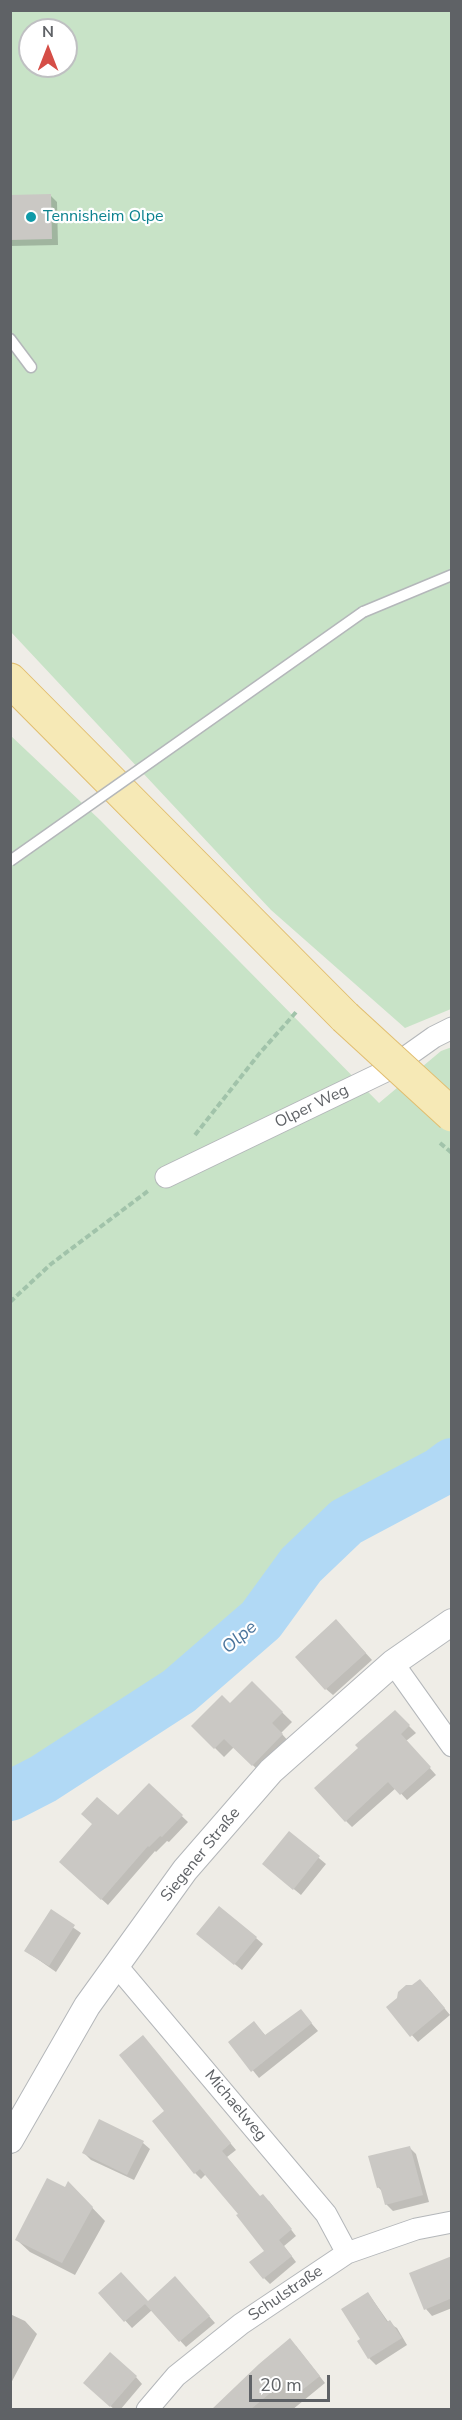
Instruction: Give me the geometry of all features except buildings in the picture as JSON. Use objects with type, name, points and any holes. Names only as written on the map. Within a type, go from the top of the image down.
[{"type":"main road","points":[[10,680],[345,1017],[452,1115]]},
{"type":"street","name":"Olper Weg","points":[[166,1177],[386,1071],[434,1037],[452,1028]]},
{"type":"street","name":"Siegener Straße","points":[[10,2140],[87,2006],[186,1870],[271,1771],[393,1663],[452,1622]]},
{"type":"street","points":[[393,1663],[452,1746]]},
{"type":"street","name":"Michaelweg","points":[[116,1965],[326,2214],[348,2253]]},
{"type":"street","name":"Schulstraße","points":[[147,2409],[176,2376],[241,2324],[348,2253],[416,2229],[452,2222]]},
{"type":"lane","points":[[10,339],[31,367]]},
{"type":"lane","points":[[10,861],[363,612],[452,575]]},
{"type":"path","points":[[194,1137],[259,1054],[297,1011]]},
{"type":"path","points":[[10,1302],[51,1264],[128,1207]]},
{"type":"green space","points":[[11,11],[451,11],[451,1009],[405,1028],[271,910],[11,632]]},
{"type":"green space","points":[[10,735],[100,820],[379,1103],[441,1051],[452,1047],[451,1447],[348,1510],[302,1543],[257,1608],[185,1668],[11,1772]]},
{"type":"waterway","name":"Olpe","points":[[10,1796],[43,1779],[179,1691],[261,1620],[301,1565],[346,1522],[440,1472],[452,1463]]},
{"type":"place","name":"Tennisheim Olpe","points":[[31,217]]}]
